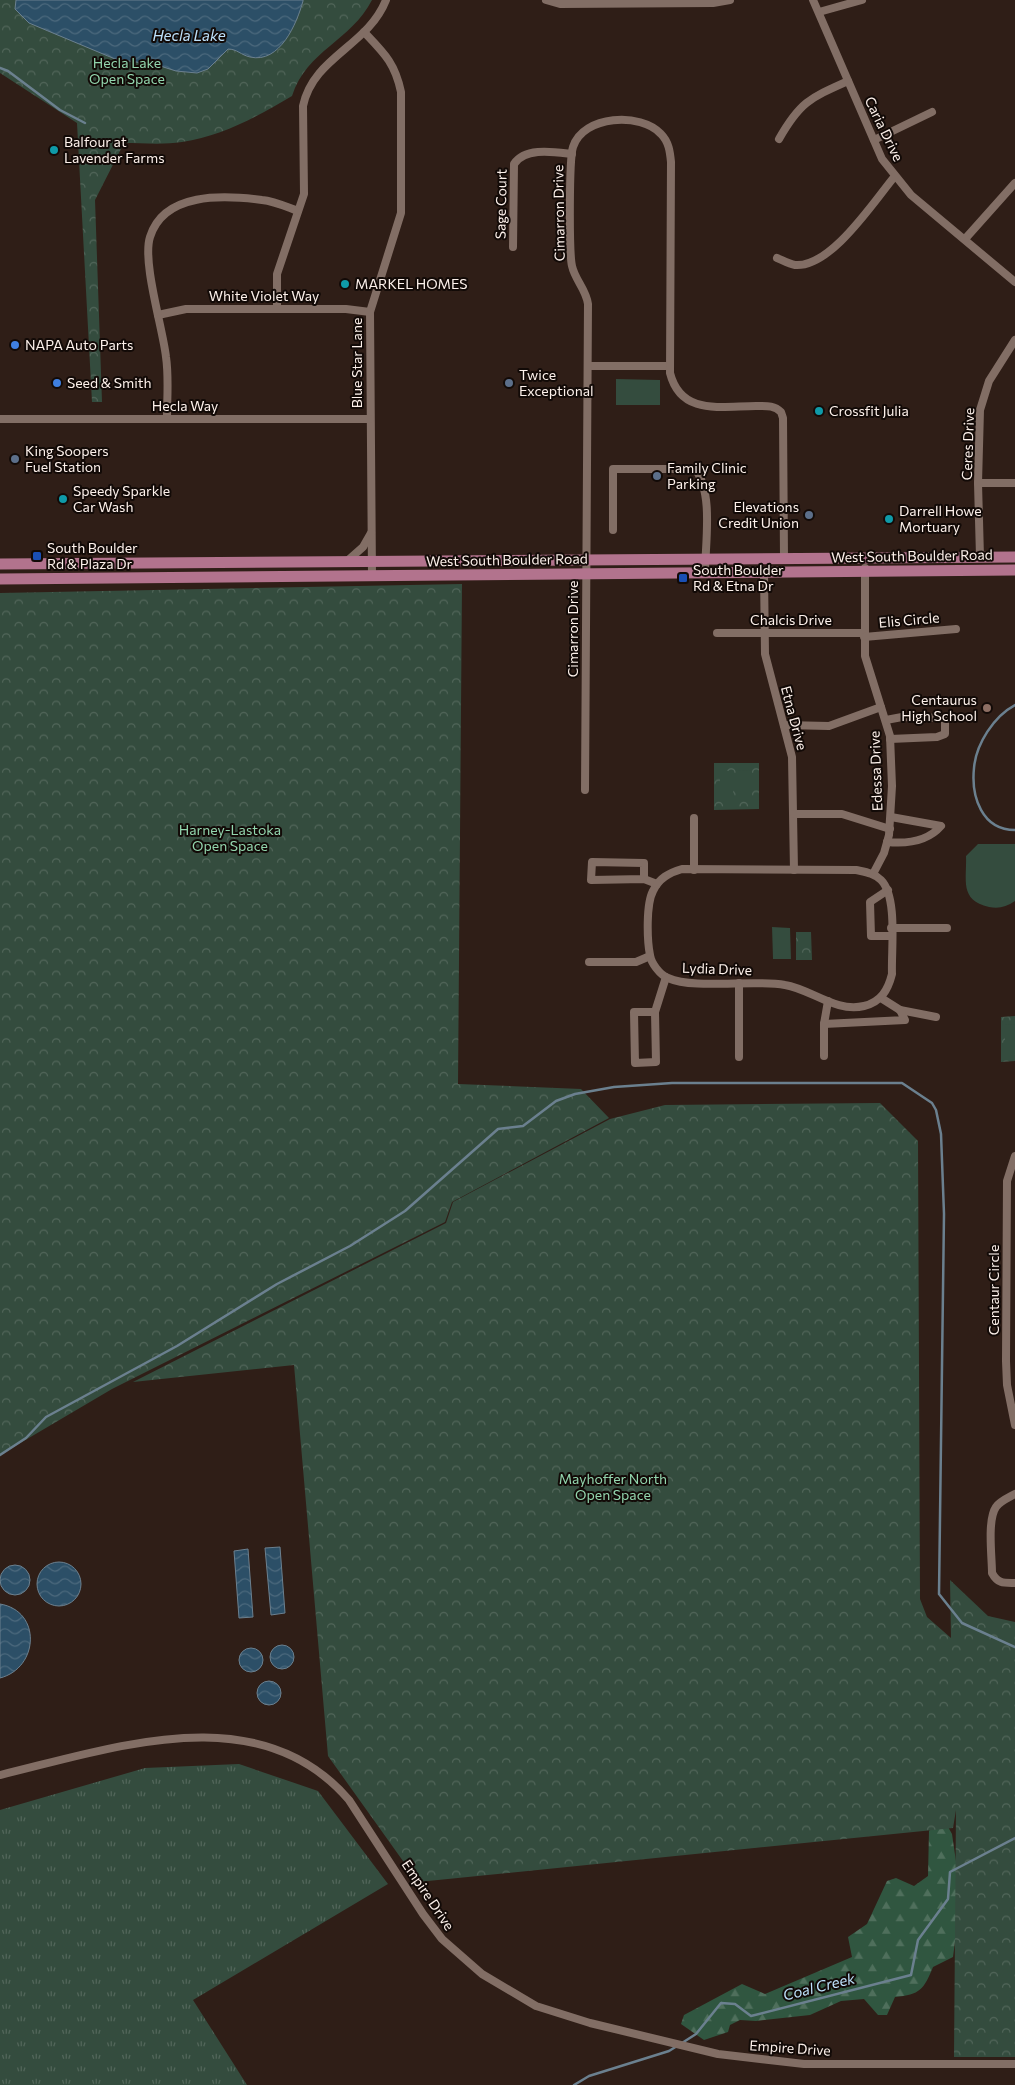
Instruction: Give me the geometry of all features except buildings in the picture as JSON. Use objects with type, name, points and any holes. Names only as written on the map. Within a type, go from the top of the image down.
[{"type":"main road","name":"West South Boulder Road","points":[[0,564],[1015,557]]},
{"type":"main road","name":"West South Boulder Road","points":[[0,579],[865,573],[1015,570]]},
{"type":"street","points":[[277,309],[277,274],[304,194],[303,106],[305,95],[318,72],[364,32],[386,0]]},
{"type":"street","points":[[546,0],[560,4],[713,2],[730,0]]},
{"type":"street","name":"Caria Drive","points":[[813,0],[882,159],[894,176],[911,195],[1015,282]]},
{"type":"street","points":[[819,12],[862,0]]},
{"type":"street","name":"Blue Star Lane","points":[[364,32],[391,60],[397,73],[401,92],[401,213],[370,312],[372,577]]},
{"type":"street","points":[[779,139],[791,118],[801,106],[814,96],[848,81]]},
{"type":"street","points":[[874,140],[932,112]]},
{"type":"street","name":"Cimarron Drive","points":[[584,790],[587,293],[571,264],[572,154],[581,132],[590,126],[608,121],[648,124],[662,135],[668,144],[671,162],[670,366],[672,380],[678,391],[687,400],[700,406],[769,406],[781,412],[784,418],[784,558]]},
{"type":"street","name":"Sage Court","points":[[513,247],[514,164],[522,155],[529,153],[572,154]]},
{"type":"street","points":[[777,258],[794,265],[821,258],[836,246],[894,176]]},
{"type":"street","points":[[965,239],[1015,182]]},
{"type":"street","points":[[167,418],[166,358],[148,258],[150,238],[159,218],[177,205],[201,198],[263,200],[298,211]]},
{"type":"street","name":"White Violet Way","points":[[158,315],[186,308],[346,309],[370,312]]},
{"type":"street","name":"Ceres Drive","points":[[980,557],[978,483],[980,410],[983,397],[1000,362],[1015,340]]},
{"type":"street","points":[[588,366],[670,366]]},
{"type":"street","name":"Hecla Way","points":[[0,419],[370,419]]},
{"type":"street","points":[[613,530],[613,469],[695,469],[702,478],[706,492],[705,574]]},
{"type":"street","points":[[978,483],[1015,483]]},
{"type":"street","points":[[345,562],[363,547],[372,531]]},
{"type":"street","name":"Edessa Drive","points":[[865,558],[865,656],[886,720],[890,739],[891,817],[889,836]]},
{"type":"street","name":"Etna Drive","points":[[764,573],[766,654],[792,757],[794,870]]},
{"type":"street","name":"Elis Circle","points":[[864,635],[956,628]]},
{"type":"street","name":"Chalcis Drive","points":[[717,633],[764,632],[864,635]]},
{"type":"street","points":[[784,725],[829,726],[881,707]]},
{"type":"street","points":[[886,720],[902,717],[945,718],[944,734],[938,737],[890,739]]},
{"type":"street","points":[[794,814],[842,814],[907,844],[935,833],[942,826],[891,817]]},
{"type":"street","points":[[694,818],[694,870]]},
{"type":"street","points":[[873,874],[884,853],[889,836]]},
{"type":"street","points":[[644,879],[644,863],[592,862],[591,880],[644,879],[657,884]]},
{"type":"street","points":[[589,962],[636,962],[650,956],[649,903],[657,884],[670,872],[682,869],[856,870],[873,874],[882,880],[888,890],[891,901],[892,974],[889,985],[881,998],[900,1010],[936,1017]]},
{"type":"street","points":[[888,890],[870,902],[871,936],[891,936]]},
{"type":"street","points":[[891,928],[947,928]]},
{"type":"street","name":"Lydia Drive","points":[[650,956],[656,968],[666,977],[683,982],[787,985],[848,1007],[862,1007],[881,998]]},
{"type":"street","points":[[655,1012],[634,1012],[635,1064],[656,1062],[655,1012],[666,977]]},
{"type":"street","points":[[739,983],[740,1057]]},
{"type":"street","points":[[824,1056],[824,1024],[828,1001]]},
{"type":"street","points":[[824,1024],[905,1020],[900,1010]]},
{"type":"street","name":"Centaur Circle","points":[[1015,1156],[1007,1181],[1011,1264],[1006,1385],[1015,1425]]},
{"type":"street","points":[[1015,1494],[995,1508],[992,1522],[992,1573],[998,1581],[1015,1583]]},
{"type":"street","name":"Empire Drive","points":[[0,1775],[96,1752],[177,1738],[242,1739],[266,1744],[290,1753],[320,1772],[336,1785],[349,1800],[437,1933],[454,1951],[482,1974],[536,2006],[590,2023],[718,2054],[804,2064],[1015,2064]]},
{"type":"green space","name":"Hecla Lake Open Space","points":[[0,0],[372,0],[353,26],[308,67],[299,80],[292,96],[279,104],[239,125],[197,139],[167,143],[124,143],[95,200],[102,402],[92,402],[77,123],[0,73]]},
{"type":"green space","points":[[616,379],[660,380],[660,405],[616,405]]},
{"type":"green space","name":"Harney-Lastoka Open Space","points":[[462,584],[458,1084],[581,1089],[609,1118],[452,1202],[445,1222],[112,1389],[0,1455],[0,593]]},
{"type":"green space","points":[[714,763],[759,763],[759,809],[714,810]]},
{"type":"green space","points":[[752,770],[752,800],[738,800],[738,771]]},
{"type":"green space","points":[[720,771],[733,771],[733,800],[720,800]]},
{"type":"green space","points":[[978,844],[1015,844],[1015,901],[1012,903],[999,908],[989,907],[979,904],[969,894],[966,881],[966,856]]},
{"type":"green space","points":[[772,927],[790,928],[791,959],[773,959]]},
{"type":"green space","points":[[796,932],[811,932],[812,960],[796,960]]},
{"type":"green space","points":[[1015,1016],[1015,1061],[1001,1062],[1001,1017]]},
{"type":"green space","points":[[1015,1024],[1015,1054],[1005,1054],[1005,1025]]},
{"type":"green space","name":"Mayhoffer North Open Space","points":[[880,1103],[918,1141],[920,1599],[927,1617],[951,1638],[950,1580],[988,1616],[1015,1622],[1015,2057],[954,2057],[956,1810],[953,1828],[418,1882],[328,1756],[294,1365],[133,1382],[446,1223],[453,1202],[610,1119],[665,1105]]},
{"type":"green space","points":[[239,1764],[318,1791],[388,1884],[193,2000],[247,2085],[0,2085],[0,1810],[145,1768]]},
{"type":"green space","points":[[934,1825],[947,1825],[952,1834],[961,1896],[953,1957],[933,1967],[927,1981],[920,1990],[910,1995],[895,1997],[887,2015],[878,2015],[864,1999],[841,2001],[810,2015],[756,2021],[740,2020],[730,2025],[728,2032],[704,2040],[681,2024],[684,2015],[742,1984],[765,1994],[852,1957],[848,1937],[867,1924],[887,1881],[896,1878],[914,1886],[928,1876],[929,1831]]},
{"type":"water","name":"Hecla Lake","points":[[16,0],[303,1],[292,30],[286,40],[270,54],[261,58],[250,57],[228,49],[208,69],[197,73],[176,71],[157,65],[115,59],[29,23],[15,9]]},
{"type":"water","points":[[280,1547],[285,1613],[271,1615],[265,1548]]},
{"type":"water","points":[[248,1549],[253,1617],[239,1618],[234,1551]]},
{"type":"water","points":[[55,1562],[63,1562],[75,1568],[81,1584],[75,1600],[63,1606],[55,1606],[43,1600],[37,1588],[37,1580],[43,1568]]},
{"type":"water","points":[[15,1565],[26,1569],[30,1580],[26,1591],[15,1595],[4,1591],[0,1580],[4,1569]]},
{"type":"water","points":[[0,1604],[14,1609],[23,1617],[29,1628],[30,1640],[28,1652],[22,1663],[13,1672],[0,1678]]},
{"type":"water","points":[[282,1645],[287,1646],[293,1652],[293,1662],[287,1668],[282,1669],[277,1668],[271,1662],[270,1657],[271,1652],[277,1646]]},
{"type":"water","points":[[251,1648],[260,1651],[263,1660],[260,1669],[251,1672],[242,1669],[239,1660],[242,1651]]},
{"type":"water","points":[[269,1681],[274,1682],[280,1688],[280,1698],[274,1704],[269,1705],[264,1704],[258,1698],[257,1693],[258,1688],[264,1682]]},
{"type":"waterway","points":[[0,68],[8,71],[60,110],[85,123]]},
{"type":"waterway","points":[[1015,705],[1000,716],[987,732],[978,750],[974,768],[974,790],[981,810],[994,824],[1004,829],[1015,830]]},
{"type":"waterway","points":[[0,1455],[26,1438],[46,1417],[177,1346],[277,1284],[350,1246],[405,1211],[498,1129],[523,1126],[556,1101],[575,1094],[614,1087],[672,1083],[902,1083],[932,1103],[936,1110],[941,1134],[944,1214],[939,1594],[962,1623],[1015,1647]]},
{"type":"waterway","name":"Coal Creek","points":[[682,2043],[696,2034],[721,2003],[735,2004],[751,2016],[911,1975],[918,1940],[948,1899],[950,1872],[1015,1838]]},
{"type":"waterway","name":"Coal Creek","points":[[574,2085],[589,2076],[669,2051],[677,2046]]},
{"type":"place","name":"Balfour at Lavender Farms","points":[[54,150]]},
{"type":"place","name":"MARKEL HOMES","points":[[345,284]]},
{"type":"place","name":"NAPA Auto Parts","points":[[15,345]]},
{"type":"place","name":"Seed & Smith","points":[[57,383]]},
{"type":"place","name":"Twice Exceptional","points":[[509,383]]},
{"type":"place","name":"Crossfit Julia","points":[[819,411]]},
{"type":"place","name":"King Soopers Fuel Station","points":[[15,459]]},
{"type":"place","name":"Family Clinic Parking","points":[[657,476]]},
{"type":"place","name":"Speedy Sparkle Car Wash","points":[[63,499]]},
{"type":"place","name":"Elevations Credit Union","points":[[809,515]]},
{"type":"place","name":"Darrell Howe Mortuary","points":[[889,519]]},
{"type":"place","name":"South Boulder Rd & Plaza Dr","points":[[37,556]]},
{"type":"place","name":"South Boulder Rd & Etna Dr","points":[[683,578]]},
{"type":"place","name":"Centaurus High School","points":[[987,708]]}]
